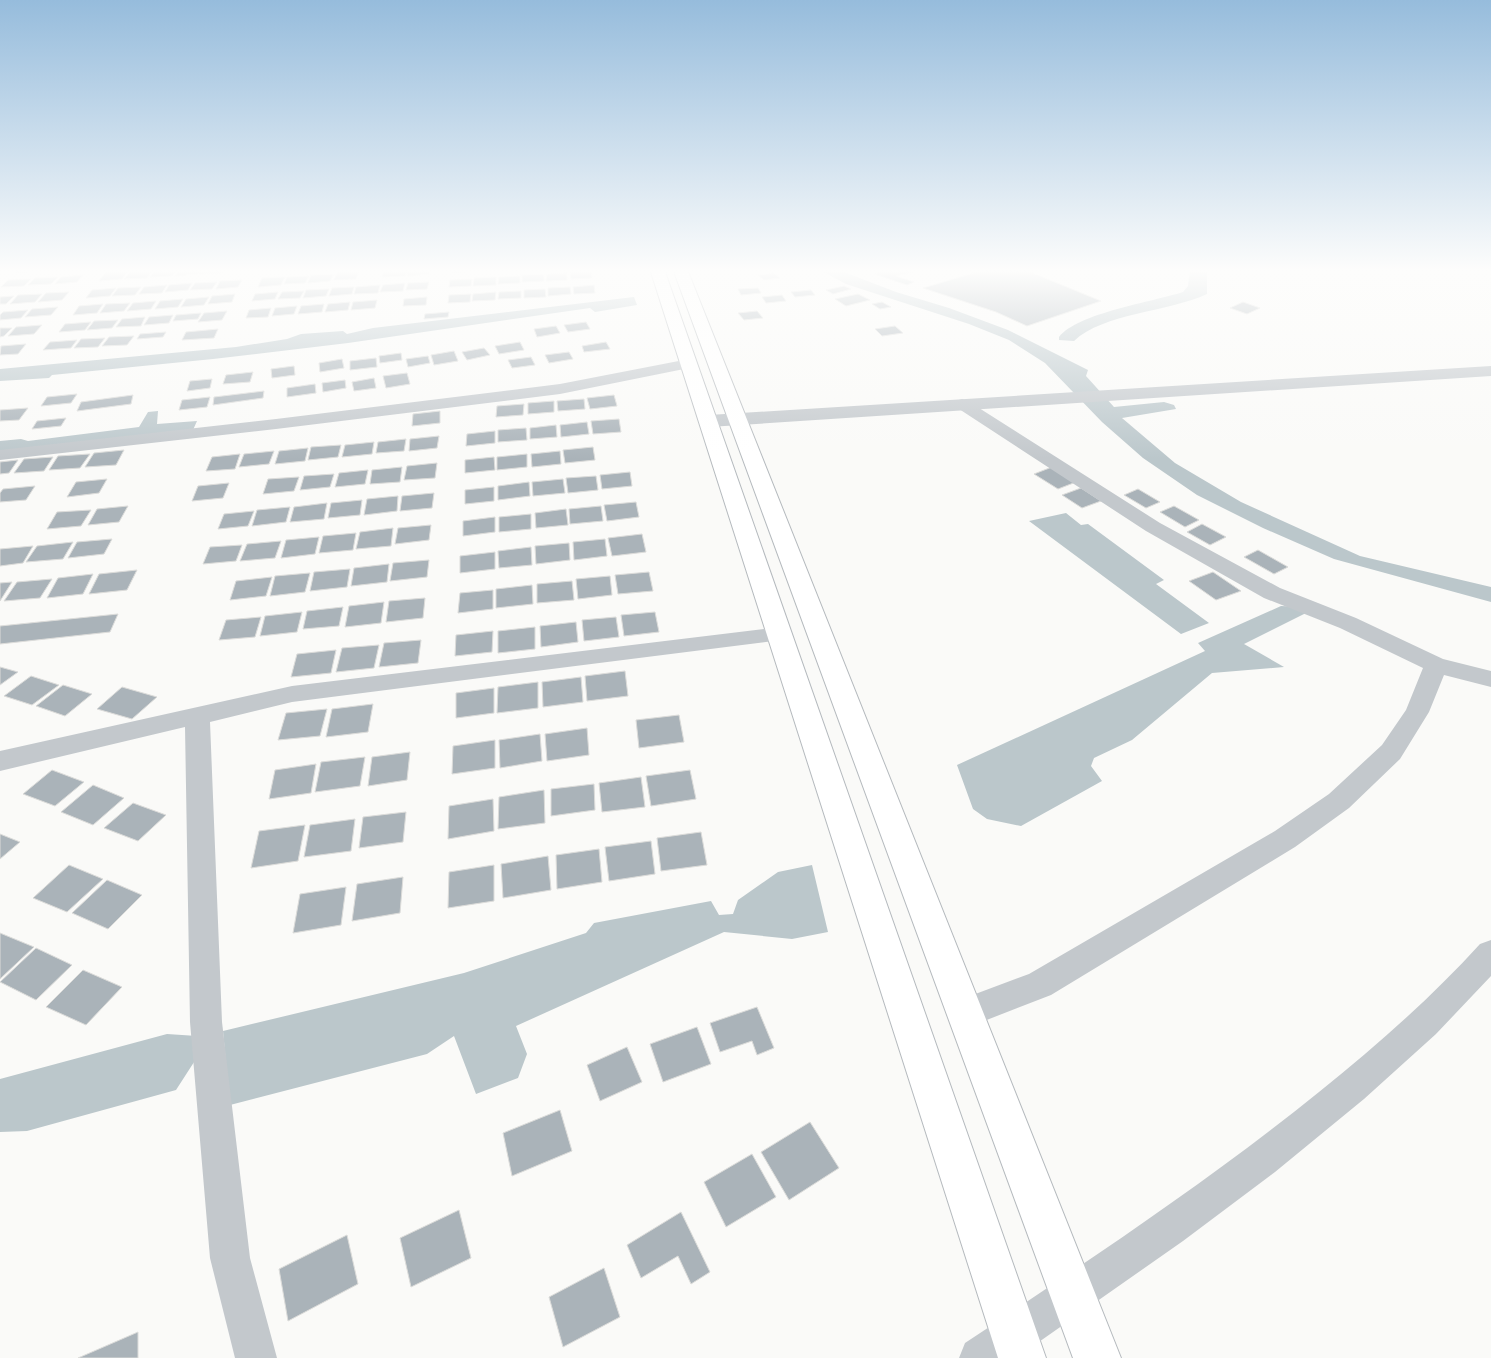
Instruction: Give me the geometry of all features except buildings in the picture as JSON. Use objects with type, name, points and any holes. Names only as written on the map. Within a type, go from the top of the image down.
[{"type":"main road","points":[[678,332],[689,364],[724,420],[966,1013],[1097,1358]]},
{"type":"main road","points":[[698,332],[724,420],[781,634],[1018,1346]]},
{"type":"street","points":[[0,455],[276,424],[560,389],[689,364]]},
{"type":"street","points":[[724,420],[1491,371]]},
{"type":"street","points":[[962,404],[1152,527],[1272,594],[1308,606],[1348,623],[1436,664],[1491,679]]},
{"type":"street","points":[[0,761],[292,694],[781,634]]},
{"type":"street","points":[[966,1013],[1040,985],[1285,839],[1339,801],[1391,752],[1417,712],[1436,664]]},
{"type":"street","points":[[197,716],[206,1022],[230,1258],[256,1358]]},
{"type":"street","points":[[980,1358],[1018,1346],[1073,1294],[1158,1237],[1293,1137],[1412,1036],[1491,954]]},
{"type":"shaded area","points":[[345,332],[347,334],[421,332],[213,359],[52,375],[49,378],[0,381],[0,369],[236,347],[287,339],[301,334]]},
{"type":"shaded area","points":[[990,332],[1013,332],[1088,370],[1086,376],[1114,407],[1164,402],[1174,405],[1176,409],[1122,418],[1175,463],[1241,502],[1360,556],[1491,587],[1491,602],[1334,559],[1263,528],[1197,495],[1143,458],[1102,422],[1045,363],[1009,340]]},
{"type":"shaded area","points":[[1065,332],[1086,332],[1074,341],[1059,340],[1059,337]]},
{"type":"shaded area","points":[[158,411],[157,424],[197,421],[193,430],[0,451],[0,441],[21,439],[28,441],[139,427],[148,412]]},
{"type":"shaded area","points":[[1066,513],[1081,525],[1088,524],[1164,580],[1156,584],[1209,623],[1181,634],[1029,521]]},
{"type":"shaded area","points":[[1281,606],[1303,607],[1306,613],[1244,644],[1284,667],[1212,673],[1132,740],[1094,758],[1091,766],[1102,781],[1021,826],[987,819],[973,809],[957,765],[1205,651],[1198,643]]},
{"type":"shaded area","points":[[812,865],[828,932],[792,939],[724,932],[516,1026],[527,1054],[518,1078],[476,1094],[454,1036],[427,1054],[230,1105],[223,1031],[464,973],[586,933],[594,923],[711,901],[719,915],[733,914],[738,900],[778,872]]},
{"type":"shaded area","points":[[167,1034],[197,1036],[196,1059],[176,1090],[27,1131],[0,1132],[0,1079]]}]
